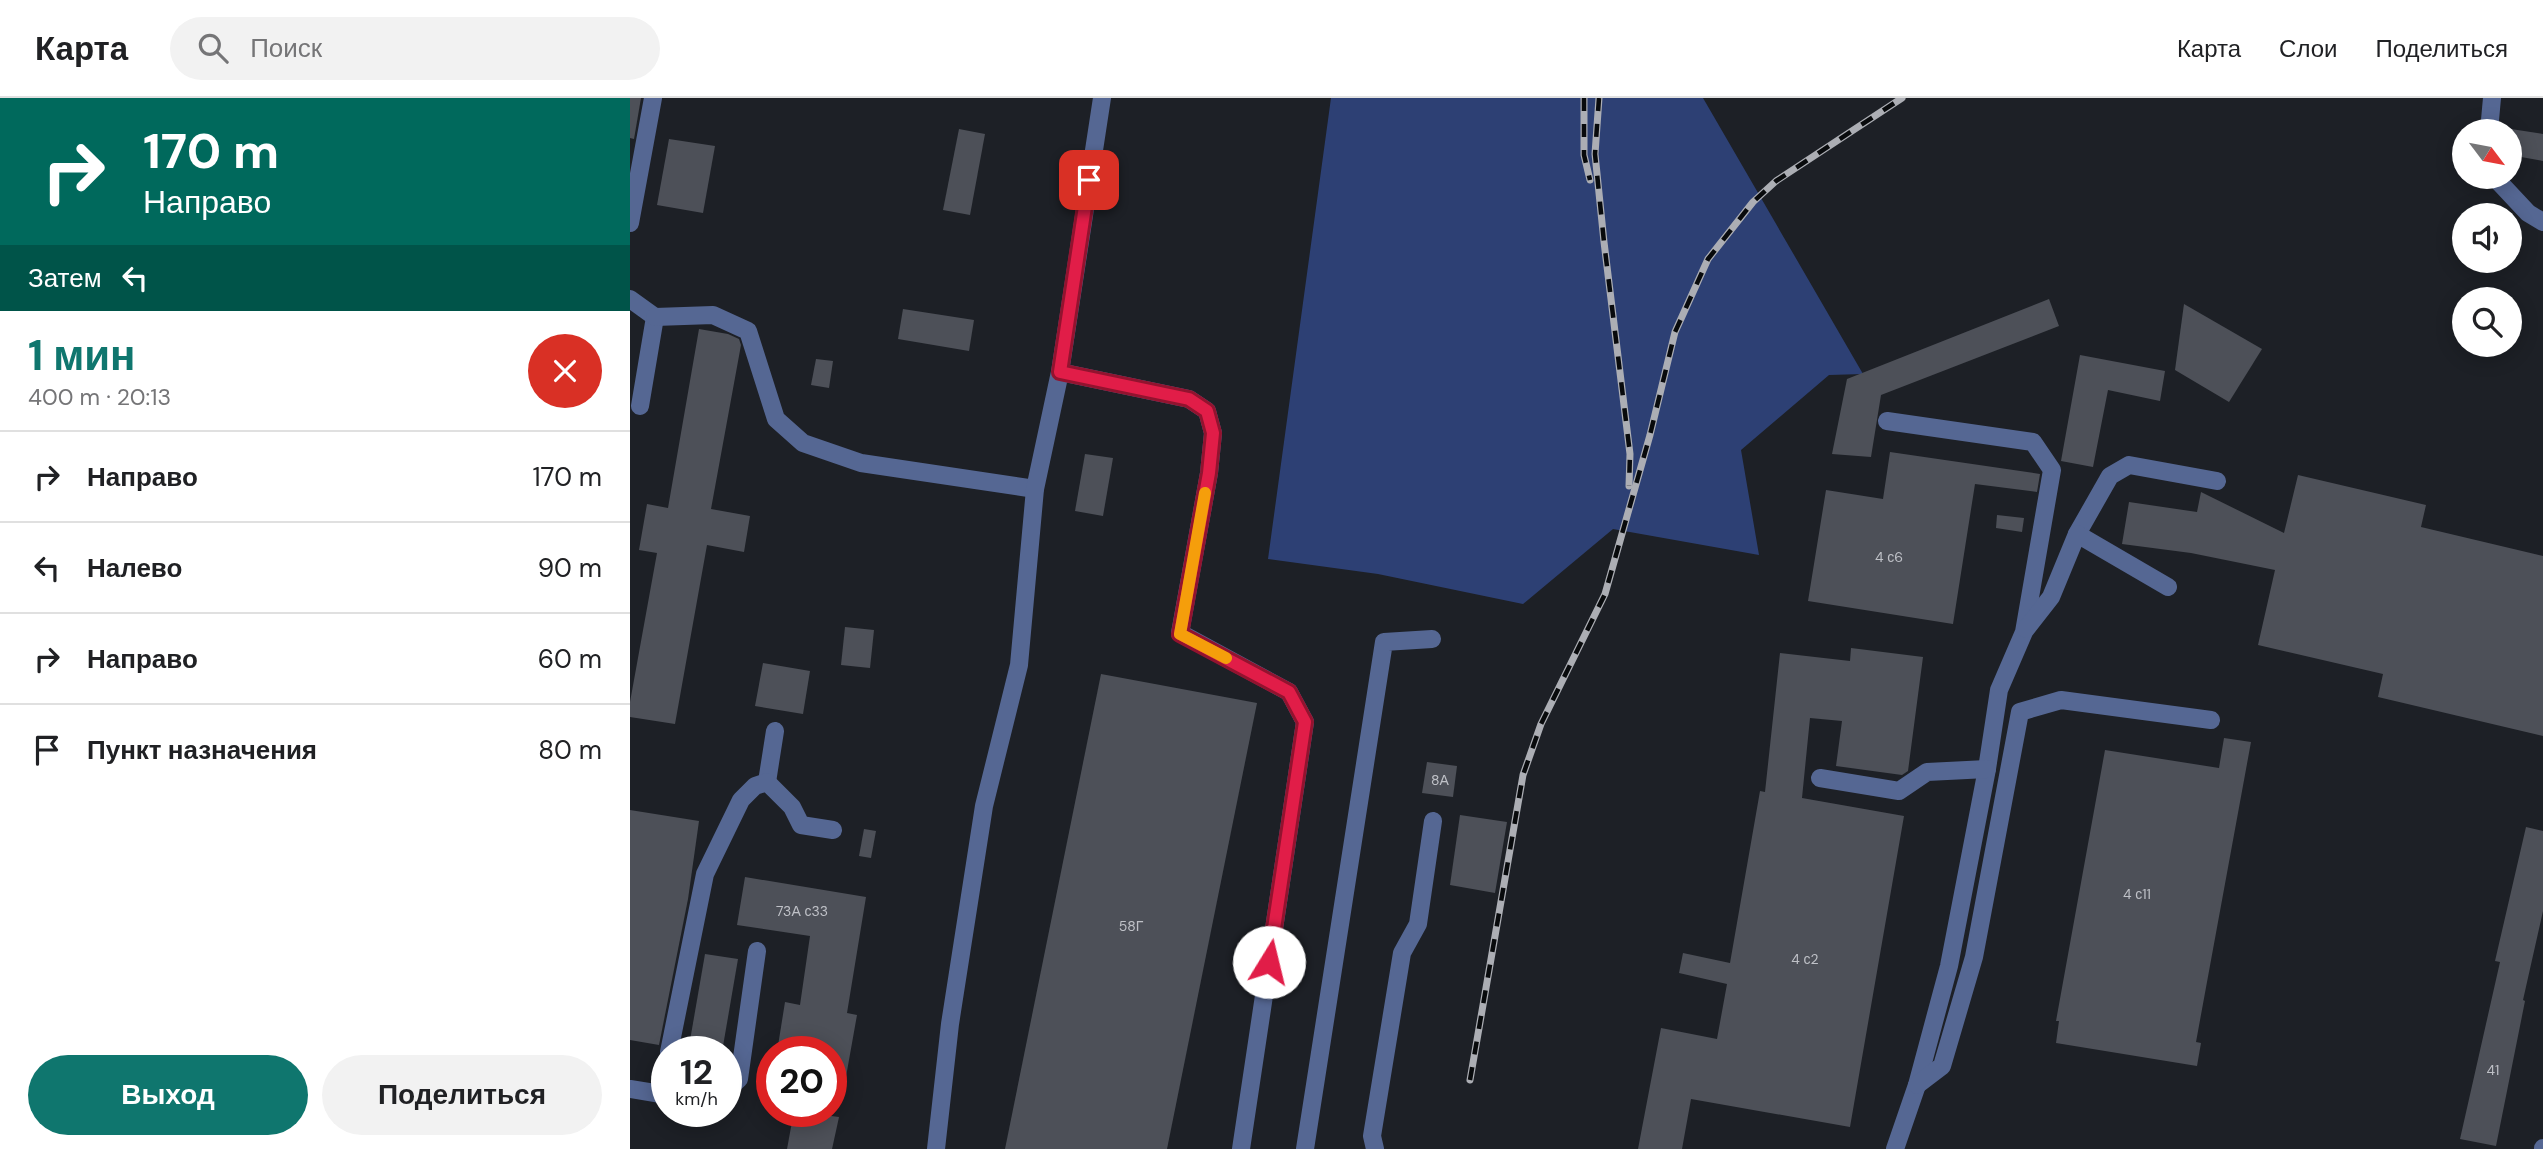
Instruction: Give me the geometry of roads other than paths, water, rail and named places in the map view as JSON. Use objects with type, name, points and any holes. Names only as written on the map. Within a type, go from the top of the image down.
[{"type":"lane","points":[[630,223],[653,98]]},
{"type":"lane","points":[[936,1149],[950,1024],[984,806],[1019,664],[1035,489],[1060,372],[1102,98]]},
{"type":"lane","points":[[2490,119],[2492,98]]},
{"type":"lane","points":[[2506,189],[2528,213],[2543,222]]},
{"type":"lane","points":[[630,299],[655,317],[713,315],[748,331],[776,419],[803,443],[861,463],[1035,489]]},
{"type":"lane","points":[[640,406],[655,317]]},
{"type":"lane","points":[[1060,372],[1189,399],[1207,411],[1213,433],[1209,473],[1180,634],[1289,692],[1305,722],[1241,1149]]},
{"type":"lane","points":[[1888,421],[2033,442],[2052,470],[2024,632],[1999,690],[1987,769],[1949,966],[1917,1085],[1895,1149]]},
{"type":"lane","points":[[2024,632],[2051,597],[2077,534],[2110,476],[2129,465],[2217,481]]},
{"type":"lane","points":[[2077,534],[2168,587]]},
{"type":"lane","points":[[1305,1149],[1384,642],[1432,639]]},
{"type":"lane","points":[[1917,1085],[1942,1066],[1974,957],[2020,712],[2061,700],[2211,720]]},
{"type":"lane","points":[[767,782],[775,731]]},
{"type":"lane","points":[[1820,778],[1899,791],[1927,772],[1987,769]]},
{"type":"lane","points":[[767,782],[788,802],[802,825],[833,830]]},
{"type":"lane","points":[[672,1036],[705,874],[741,800],[755,786],[767,782]]},
{"type":"lane","points":[[1375,1149],[1372,1136],[1402,953],[1418,924],[1433,821]]},
{"type":"lane","points":[[742,1058],[757,951]]},
{"type":"lane","points":[[630,1089],[651,1093]]},
{"type":"railway","points":[[1584,98],[1584,155],[1590,180]]},
{"type":"railway","points":[[1599,98],[1595,154],[1630,454],[1629,486]]},
{"type":"railway","points":[[1470,1080],[1523,775],[1541,724],[1605,594],[1650,435],[1675,332],[1708,259],[1753,202],[1776,181],[1902,98]]}]
